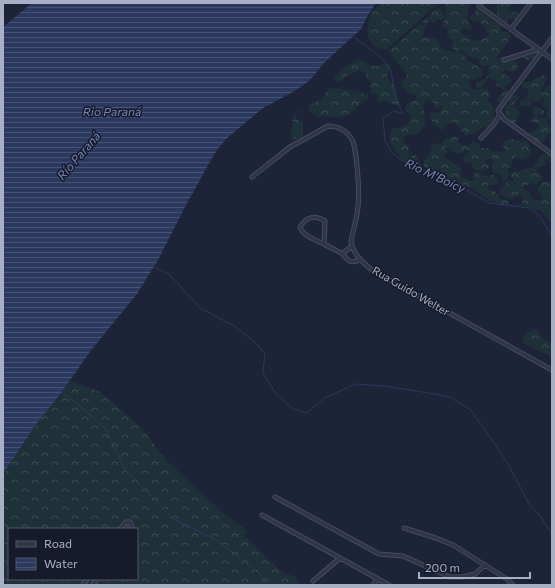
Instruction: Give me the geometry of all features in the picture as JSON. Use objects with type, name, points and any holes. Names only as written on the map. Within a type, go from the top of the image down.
[{"type":"street","points":[[511,29],[531,3]]},
{"type":"street","points":[[480,4],[552,59]]},
{"type":"street","points":[[552,38],[540,50],[498,109],[504,119],[552,154]]},
{"type":"street","points":[[504,60],[540,50]]},
{"type":"street","points":[[481,138],[494,124],[500,114]]},
{"type":"street","points":[[252,178],[290,147],[328,126],[333,126],[344,131],[353,143],[359,182],[358,209],[351,241],[352,246],[342,254]]},
{"type":"street","points":[[324,244],[325,221],[311,217],[300,227],[304,233],[342,254],[351,262],[360,260]]},
{"type":"street","name":"Rua Guido Welter","points":[[352,246],[360,260],[372,270],[552,370]]},
{"type":"street","points":[[275,497],[379,554],[403,556],[450,577],[462,577],[475,574],[485,565]]},
{"type":"street","points":[[262,515],[390,585]]},
{"type":"street","points":[[121,528],[126,522],[130,522],[132,528]]},
{"type":"street","points":[[404,528],[453,545],[507,579],[513,585]]},
{"type":"street","points":[[313,581],[340,558]]},
{"type":"street","points":[[372,585],[378,579]]},
{"type":"green space","points":[[380,3],[437,3],[387,49],[380,49],[369,39],[367,31],[370,16]]},
{"type":"green space","points":[[445,3],[462,3],[470,7],[467,12],[467,21],[472,27],[469,30],[463,27],[460,32],[472,40],[481,40],[489,34],[481,23],[472,21],[469,18],[475,14],[475,10],[479,7],[483,10],[484,15],[489,17],[493,22],[501,23],[503,26],[499,28],[501,31],[510,33],[510,38],[495,59],[538,51],[535,57],[529,61],[527,61],[524,57],[514,60],[518,63],[516,70],[512,72],[505,70],[502,73],[512,79],[511,83],[505,88],[509,91],[502,101],[496,101],[504,90],[497,86],[495,81],[488,77],[481,89],[487,89],[491,96],[487,101],[493,106],[494,118],[488,127],[481,128],[473,134],[466,136],[453,122],[441,130],[429,118],[431,112],[440,113],[443,105],[439,108],[434,108],[434,103],[428,99],[423,105],[425,122],[423,128],[416,135],[407,135],[402,138],[405,144],[409,147],[408,152],[415,155],[419,160],[421,165],[417,168],[403,161],[390,142],[389,135],[393,128],[404,126],[412,118],[405,110],[407,104],[415,100],[417,95],[408,92],[401,83],[407,76],[403,68],[397,63],[389,51],[419,24],[424,25],[423,21],[426,18],[429,18],[436,9],[439,8],[445,17],[441,20],[437,19],[433,23],[430,21],[428,22],[423,37],[437,39],[442,49],[453,52],[457,51],[452,48],[453,40],[447,36],[448,29],[442,26],[446,15]],"holes":[[[462,50],[468,56],[479,59],[480,65],[485,67],[489,64],[489,75],[481,81],[476,82],[480,89],[472,90],[470,83],[466,82],[482,77],[483,69],[468,61],[464,55],[458,52]]]},
{"type":"green space","points":[[498,3],[512,3],[511,7],[507,9],[510,13],[516,12],[518,14],[516,19],[509,19],[507,22],[497,15]]},
{"type":"green space","points":[[357,60],[374,66],[379,66],[386,63],[391,67],[387,76],[395,87],[400,103],[398,106],[384,100],[378,103],[377,94],[370,94],[370,86],[372,83],[364,72],[360,70],[347,76],[339,82],[335,80],[334,77]]},
{"type":"green space","points":[[543,75],[548,78],[541,92],[543,92],[547,86],[552,86],[552,89],[549,92],[552,94],[552,119],[547,119],[548,124],[552,129],[543,142],[536,142],[528,134],[529,132],[537,129],[540,125],[530,121],[534,116],[532,111],[533,107],[535,106],[544,110],[544,114],[538,115],[537,118],[546,118],[549,108],[543,107],[542,103],[544,102],[544,98],[541,98],[536,102],[532,100],[530,106],[522,106],[519,102],[529,95],[527,88],[523,89],[521,84],[523,82],[531,82],[537,77],[540,78]]},
{"type":"green space","points":[[330,88],[355,91],[369,96],[368,99],[344,117],[323,117],[311,113],[308,106],[321,99]]},
{"type":"green space","points":[[514,95],[519,97],[512,107],[516,107],[520,114],[515,119],[517,122],[514,124],[510,123],[505,115],[505,112],[508,110],[506,109],[505,105],[510,103],[509,100],[511,96]]},
{"type":"green space","points":[[300,110],[296,114],[295,118],[303,121],[303,136],[301,138],[293,139],[290,135],[293,125],[293,116]]},
{"type":"green space","points":[[455,136],[459,138],[457,141],[462,145],[468,146],[473,141],[481,148],[488,148],[493,152],[498,151],[504,153],[506,150],[502,146],[503,142],[511,139],[522,142],[527,141],[530,146],[529,155],[525,159],[520,159],[516,156],[513,159],[511,167],[508,169],[509,175],[504,181],[502,181],[502,175],[492,171],[494,160],[492,158],[486,160],[485,162],[489,165],[489,168],[478,170],[472,167],[472,162],[464,163],[464,157],[468,152],[466,149],[462,153],[457,154],[445,147],[447,152],[443,155],[461,168],[461,175],[463,178],[471,181],[474,180],[473,176],[476,172],[479,172],[482,176],[494,175],[498,181],[497,184],[486,186],[498,194],[500,199],[508,201],[509,204],[501,205],[490,201],[472,188],[464,187],[446,177],[428,170],[424,166],[424,161],[430,154],[432,144],[436,143],[443,145],[442,142],[445,139]]},
{"type":"green space","points":[[550,153],[552,156],[552,162],[545,159],[546,164],[535,168],[543,177],[542,180],[539,181],[536,186],[531,183],[523,187],[525,191],[530,193],[531,198],[542,200],[543,196],[537,190],[539,186],[547,181],[551,184],[552,183],[552,225],[540,210],[523,205],[523,196],[519,194],[513,198],[508,198],[501,195],[499,191],[509,180],[513,181],[514,178],[510,176],[511,172],[534,167],[535,163],[539,163],[538,159],[541,155]]},
{"type":"green space","points":[[536,329],[543,339],[552,343],[552,357],[523,343],[523,338],[527,333]]},
{"type":"green space","points":[[70,381],[100,392],[141,427],[167,461],[222,512],[247,531],[244,535],[282,572],[296,577],[299,585],[3,585],[3,474],[34,427]]},
{"type":"water","name":"Rio Paraná","points":[[32,3],[376,3],[361,29],[325,62],[308,82],[263,108],[226,139],[217,150],[158,260],[137,294],[92,349],[61,393],[34,427],[3,474],[3,27]]},
{"type":"waterway","name":"Rio M'Boicy","points":[[353,36],[383,59],[391,71],[395,96],[403,114],[394,111],[383,118],[385,140],[391,152],[406,163],[458,185],[489,203],[530,208],[539,215],[552,236]]},
{"type":"waterway","points":[[153,267],[169,274],[200,308],[236,327],[258,345],[265,354],[263,373],[276,394],[293,409],[307,413],[324,398],[356,384],[384,386],[450,397],[471,410],[507,462],[529,504],[540,516],[552,534]]},
{"type":"waterway","points":[[62,393],[74,401],[105,428],[126,471],[172,518],[218,541],[262,576],[267,585]]},
{"type":"water label","name":"Río Paraná","points":[[79,156]]}]
